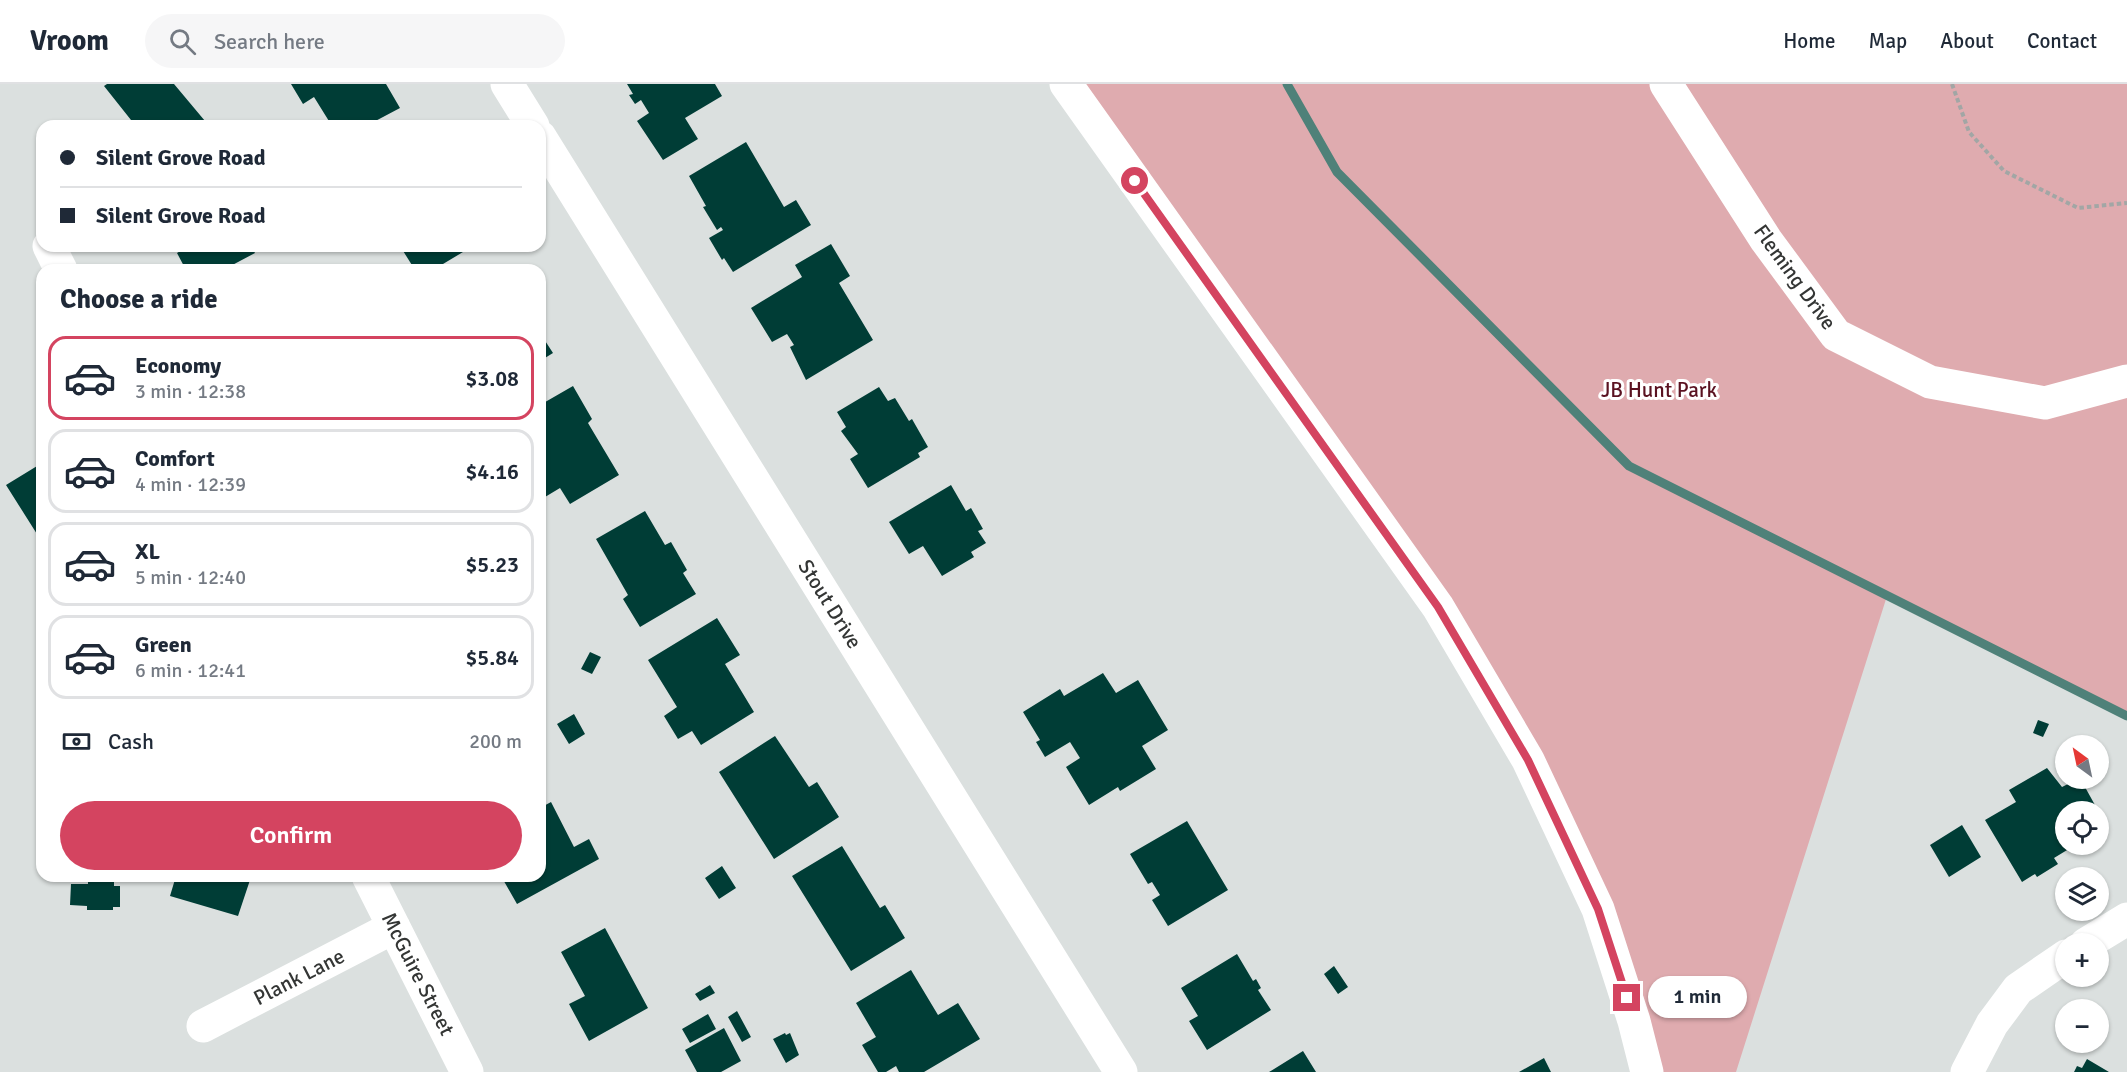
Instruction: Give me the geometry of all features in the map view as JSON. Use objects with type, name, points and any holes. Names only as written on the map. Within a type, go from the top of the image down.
[{"type":"street","points":[[507,84],[529,120]]},
{"type":"street","points":[[1065,84],[1438,607],[1528,760],[1598,909],[1634,1021],[1647,1072]]},
{"type":"street","name":"Fleming Drive","points":[[1666,84],[1766,240],[1836,335],[1930,382],[2045,403],[2127,381]]},
{"type":"street","name":"Stout Drive","points":[[546,147],[1121,1072]]},
{"type":"street","name":"McGuire Street","points":[[371,882],[467,1072]]},
{"type":"street","points":[[2104,933],[2127,919]]},
{"type":"street","name":"Plank Lane","points":[[203,1026],[394,927]]},
{"type":"street","points":[[1967,1072],[1992,1024],[2018,989],[2055,964]]},
{"type":"path","points":[[1952,84],[1969,132],[2004,171],[2078,208],[2127,203]]},
{"type":"green space","name":"JB Hunt Park","points":[[1066,84],[2127,84],[2127,715],[1887,596],[1736,1072],[1647,1072],[1528,760]]},
{"type":"building","points":[[107,84],[174,84],[204,120],[131,120],[104,86]]},
{"type":"building","points":[[291,84],[386,84],[400,108],[377,120],[328,120],[314,97],[303,104]]},
{"type":"building","points":[[627,84],[715,84],[722,96],[685,118],[698,139],[663,160],[637,121],[649,113],[641,100],[635,104],[629,95],[633,94]]},
{"type":"building","points":[[746,142],[784,207],[796,200],[811,225],[733,272],[724,258],[722,260],[709,238],[723,230],[721,227],[717,230],[703,207],[706,206],[689,176]]},
{"type":"building","points":[[831,244],[850,276],[839,283],[873,340],[806,380],[790,347],[794,345],[787,334],[772,342],[751,308],[802,277],[795,265]]},
{"type":"building","points":[[404,252],[463,252],[443,264],[411,264]]},
{"type":"building","points":[[177,253],[255,253],[234,264],[183,264]]},
{"type":"building","points":[[546,342],[553,353],[546,357]]},
{"type":"building","points":[[573,386],[592,419],[588,423],[619,475],[570,504],[560,488],[546,496],[546,402]]},
{"type":"building","points":[[879,387],[888,401],[895,398],[909,421],[912,419],[928,447],[918,453],[920,457],[868,488],[850,459],[858,454],[841,431],[846,427],[837,412]]},
{"type":"building","points":[[36,467],[36,532],[6,485]]},
{"type":"building","points":[[951,485],[966,511],[971,508],[983,529],[978,531],[986,543],[971,552],[974,557],[942,576],[923,546],[909,554],[889,522]]},
{"type":"building","points":[[645,511],[665,545],[671,542],[687,570],[683,573],[696,594],[640,627],[623,599],[628,595],[596,539]]},
{"type":"building","points":[[717,618],[740,655],[725,664],[754,712],[701,745],[692,731],[678,739],[664,716],[677,707],[648,660]]},
{"type":"building","points":[[590,652],[601,657],[592,674],[581,669]]},
{"type":"building","points":[[1103,673],[1116,693],[1138,680],[1168,730],[1142,746],[1156,769],[1120,791],[1118,787],[1089,805],[1066,767],[1080,758],[1070,742],[1045,757],[1036,742],[1040,740],[1023,712],[1060,689],[1064,696]]},
{"type":"building","points":[[574,714],[585,734],[569,744],[557,724]]},
{"type":"building","points":[[2038,720],[2049,724],[2043,737],[2033,733]]},
{"type":"building","points":[[775,736],[809,787],[817,782],[839,817],[774,859],[719,772]]},
{"type":"building","points":[[2047,768],[2055,778],[2055,789],[2086,789],[2093,801],[2055,801],[2055,855],[2059,855],[2054,858],[2058,864],[2037,877],[2035,874],[2022,882],[1985,820],[2016,802],[2009,790]]},
{"type":"building","points":[[551,802],[574,847],[589,839],[599,859],[517,904],[504,882],[546,882],[546,805]]},
{"type":"building","points":[[1187,821],[1228,890],[1168,926],[1152,900],[1160,895],[1152,882],[1148,884],[1130,854]]},
{"type":"building","points":[[1962,825],[1981,857],[1949,877],[1930,845]]},
{"type":"building","points":[[842,846],[880,908],[885,905],[905,938],[851,971],[792,876]]},
{"type":"building","points":[[722,866],[736,888],[719,899],[705,878]]},
{"type":"building","points":[[88,882],[114,882],[114,886],[120,886],[120,907],[113,907],[113,910],[87,910],[87,906],[70,905],[71,884],[88,884]]},
{"type":"building","points":[[174,882],[249,882],[238,916],[170,896]]},
{"type":"building","points":[[605,928],[648,1008],[589,1041],[569,1004],[585,996],[561,952]]},
{"type":"building","points":[[1237,954],[1253,981],[1256,979],[1261,988],[1258,990],[1271,1010],[1207,1050],[1189,1021],[1198,1016],[1181,988]]},
{"type":"building","points":[[1334,966],[1348,987],[1338,994],[1324,974]]},
{"type":"building","points":[[911,970],[938,1015],[958,1003],[980,1039],[924,1072],[899,1072],[896,1066],[886,1072],[878,1072],[862,1045],[876,1037],[856,1003]]},
{"type":"building","points":[[710,985],[715,993],[700,1001],[695,994]]},
{"type":"building","points":[[737,1011],[751,1037],[742,1042],[728,1017]]},
{"type":"building","points":[[708,1014],[716,1029],[690,1043],[682,1029]]},
{"type":"building","points":[[724,1028],[741,1061],[721,1072],[697,1072],[685,1050]]},
{"type":"building","points":[[785,1033],[786,1035],[790,1033],[799,1055],[786,1063],[773,1039]]},
{"type":"building","points":[[1303,1051],[1316,1072],[1269,1072]]},
{"type":"building","points":[[1544,1058],[1551,1072],[1519,1072]]},
{"type":"building","points":[[2087,1059],[2109,1072],[2074,1072],[2077,1066],[2082,1068]]},
{"type":"waterway","points":[[1287,84],[1337,172],[1629,466],[2127,716]]},
{"type":"route","points":[[1135,181],[1438,607],[1528,760],[1598,909],[1627,998]]}]
